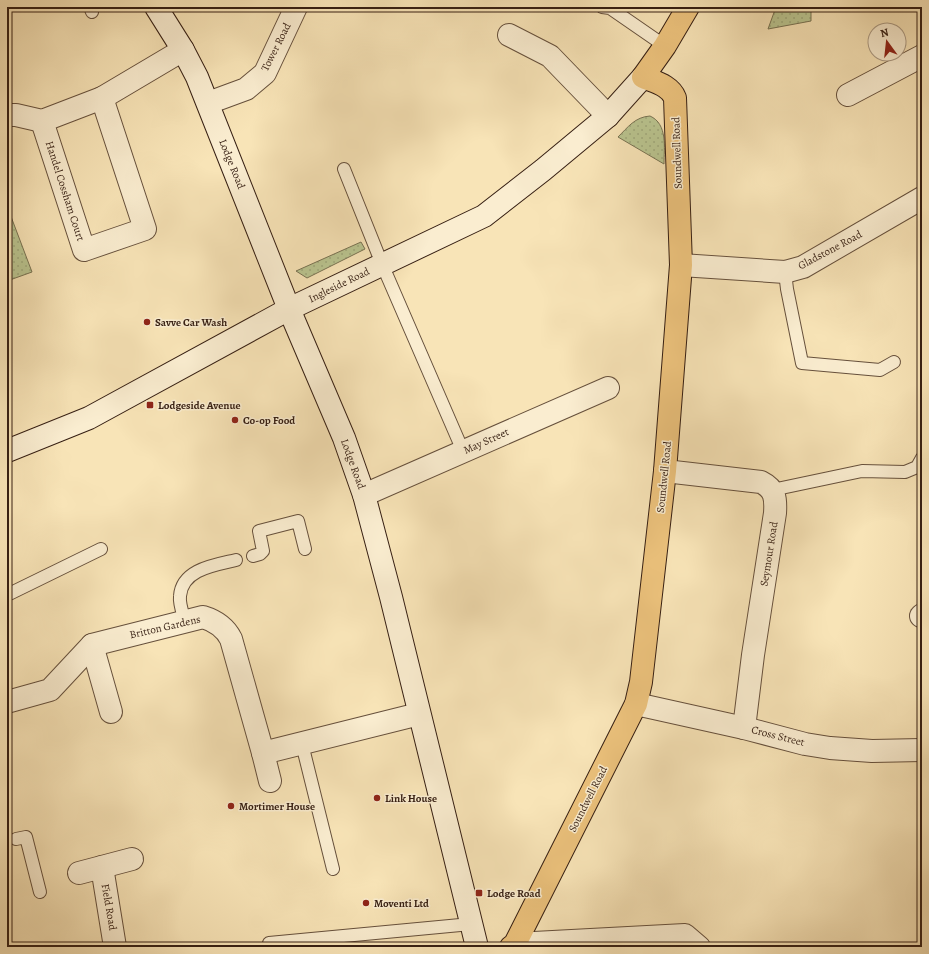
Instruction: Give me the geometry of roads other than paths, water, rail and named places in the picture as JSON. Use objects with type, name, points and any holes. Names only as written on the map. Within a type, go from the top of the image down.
[{"type":"main road","points":[[643,77],[665,46],[688,7]]},
{"type":"main road","name":"Soundwell Road","points":[[513,946],[636,704],[642,674],[665,471],[681,265],[673,93],[667,88],[643,77]]},
{"type":"street","name":"Lodge Road","points":[[156,7],[184,50],[208,104],[289,309],[344,438],[364,495],[391,597],[477,947]]},
{"type":"street","name":"Tower Road","points":[[208,104],[246,89],[265,73],[296,7]]},
{"type":"street","points":[[509,35],[550,56],[608,116]]},
{"type":"street","points":[[7,115],[16,114],[42,121],[102,98],[184,50]]},
{"type":"street","points":[[848,95],[922,56]]},
{"type":"street","name":"Ingleside Road","points":[[7,451],[89,418],[289,309],[484,216],[543,170],[608,116],[643,77]]},
{"type":"street","name":"Handel Cossham Court","points":[[42,121],[84,250],[145,229],[102,98]]},
{"type":"street","name":"Gladstone Road","points":[[681,265],[784,272],[803,267],[922,198]]},
{"type":"street","name":"May Street","points":[[364,495],[608,388]]},
{"type":"street","points":[[665,471],[761,482],[769,486],[772,490]]},
{"type":"street","name":"Seymour Road","points":[[744,728],[753,655],[775,513],[772,490]]},
{"type":"street","name":"Britton Gardens","points":[[92,645],[203,617],[218,622],[228,633],[231,639],[270,781]]},
{"type":"street","points":[[7,702],[50,690],[92,645]]},
{"type":"street","points":[[92,645],[110,712]]},
{"type":"street","name":"Cross Street","points":[[636,704],[744,728],[805,744],[830,748],[872,751],[922,750]]},
{"type":"street","points":[[263,753],[419,714]]},
{"type":"street","points":[[79,873],[132,859]]},
{"type":"street","name":"Field Road","points":[[102,867],[116,947]]},
{"type":"street","points":[[513,946],[685,935],[700,947]]},
{"type":"lane","points":[[607,7],[665,46]]},
{"type":"lane","points":[[344,169],[382,264],[463,452]]},
{"type":"lane","points":[[784,272],[802,363],[880,370],[894,362]]},
{"type":"lane","points":[[772,490],[862,471],[905,472],[917,467],[922,458]]},
{"type":"lane","points":[[253,556],[260,554],[263,551],[259,531],[298,521],[305,549]]},
{"type":"lane","points":[[7,596],[101,548]]},
{"type":"lane","points":[[185,621],[180,598],[182,588],[188,579],[199,570],[236,560]]},
{"type":"lane","points":[[302,744],[333,869]]},
{"type":"lane","points":[[16,839],[26,837],[40,892]]},
{"type":"lane","points":[[269,943],[471,924]]},
{"type":"place","name":"Savve Car Wash","points":[[147,322]]},
{"type":"place","name":"Lodgeside Avenue","points":[[150,405]]},
{"type":"place","name":"Co-op Food","points":[[235,420]]},
{"type":"place","name":"Link House","points":[[377,798]]},
{"type":"place","name":"Mortimer House","points":[[231,806]]},
{"type":"place","name":"Lodge Road","points":[[479,893]]},
{"type":"place","name":"Moventi Ltd","points":[[366,903]]}]
